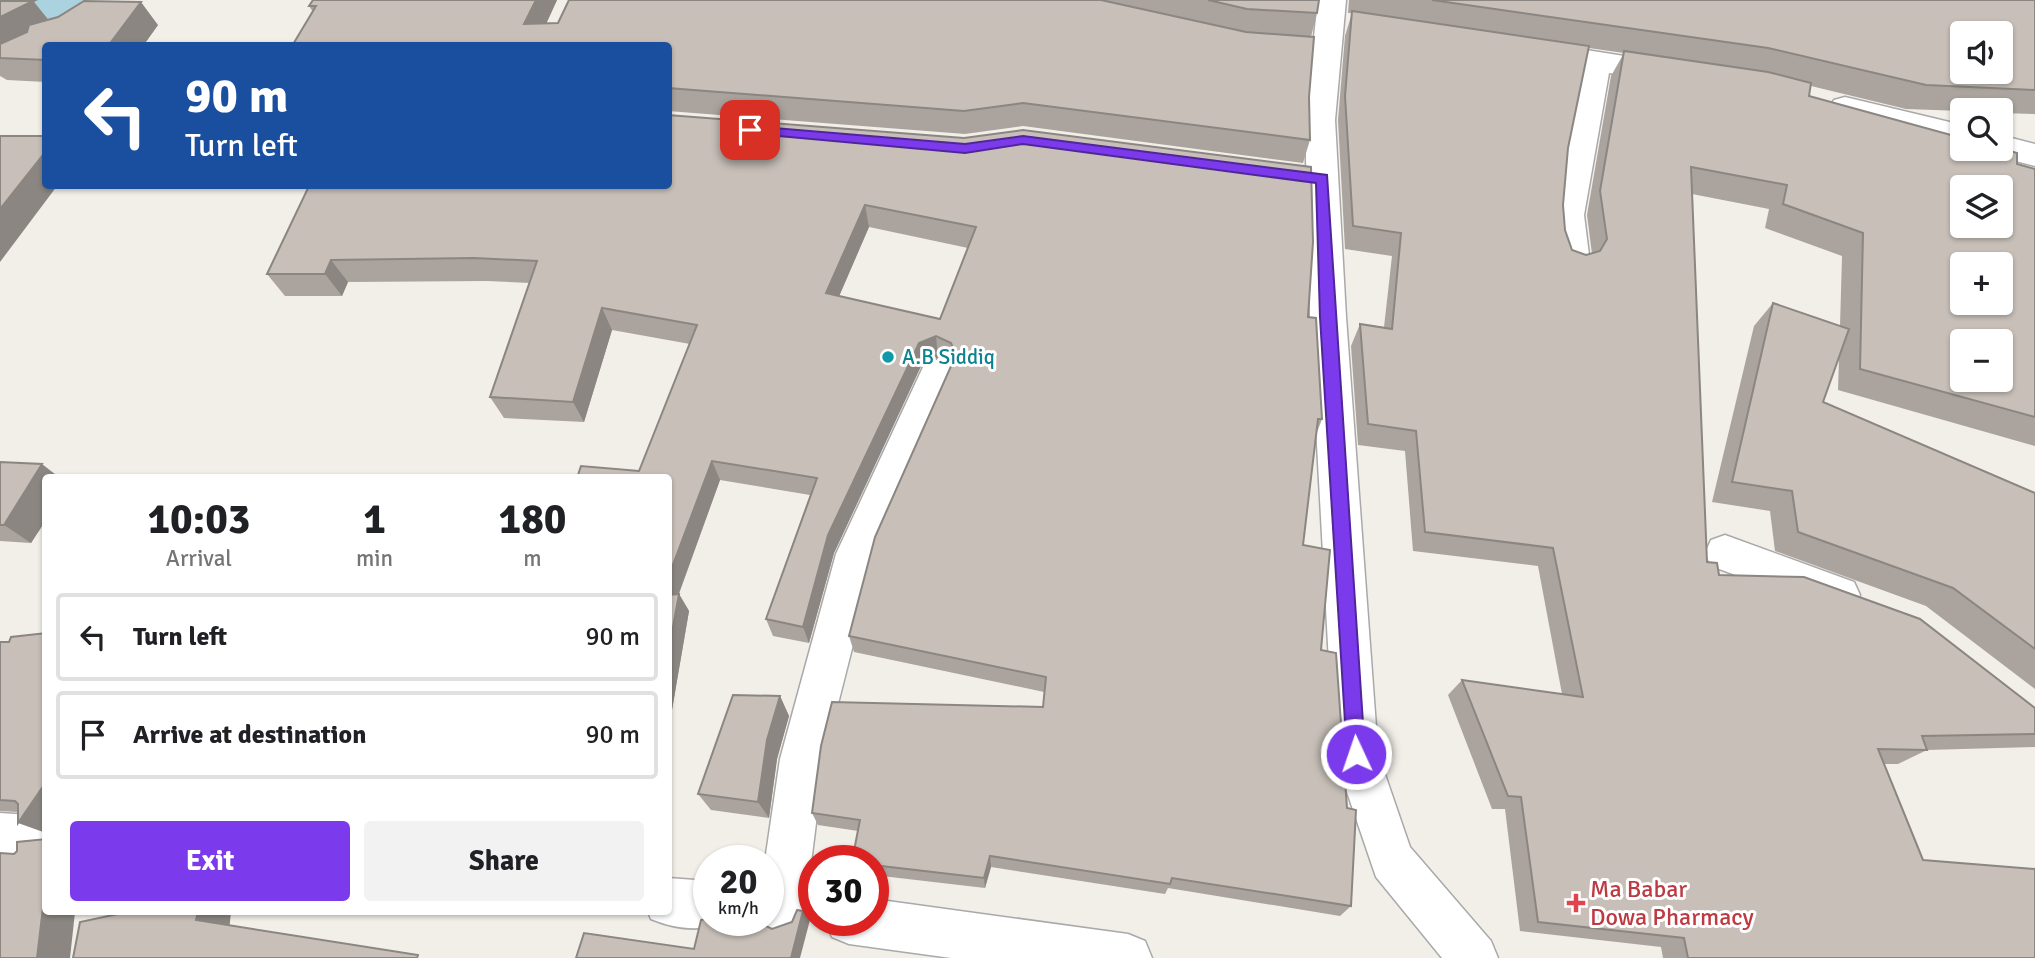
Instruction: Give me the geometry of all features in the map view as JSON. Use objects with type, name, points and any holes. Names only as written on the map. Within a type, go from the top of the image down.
[{"type":"street","points":[[1330,29],[1320,121],[1308,177],[1328,317],[1356,754],[1391,861],[1474,958]]},
{"type":"street","points":[[1503,47],[1699,77]]},
{"type":"street","points":[[1573,263],[1568,215],[1596,61]]},
{"type":"street","points":[[1812,99],[1950,133]]},
{"type":"street","points":[[2013,149],[2035,155]]},
{"type":"street","points":[[788,912],[802,759],[856,554],[937,375]]},
{"type":"street","points":[[1725,553],[1870,606]]},
{"type":"street","points":[[0,836],[42,839]]},
{"type":"street","points":[[672,901],[693,903]]},
{"type":"street","points":[[889,925],[1128,958]]},
{"type":"building","points":[[313,0],[536,0],[524,24],[558,23],[569,0],[1101,0],[1246,32],[1314,37],[1309,97],[1310,140],[1023,103],[964,111],[672,88],[672,42],[294,42],[316,6],[309,6]]},
{"type":"building","points":[[1208,0],[1319,0],[1317,13],[1247,9]]},
{"type":"building","points":[[1432,0],[2035,0],[2035,90],[1926,85],[1768,48]]},
{"type":"building","points":[[0,1],[33,1],[0,17]]},
{"type":"building","points":[[84,1],[141,2],[111,42],[42,42],[42,60],[0,58],[0,44],[27,32],[29,25],[58,17]]},
{"type":"building","points":[[1352,11],[1589,46],[1568,148],[1563,205],[1565,230],[1572,250],[1586,255],[1600,251],[1607,239],[1600,191],[1624,51],[1768,72],[1811,83],[1809,96],[1950,135],[1950,161],[2013,161],[2013,152],[2017,153],[2017,164],[2035,169],[2035,417],[1860,369],[1863,233],[1783,204],[1787,185],[1691,167],[1707,562],[1717,563],[1719,575],[1804,577],[1920,619],[2035,708],[2035,734],[1922,736],[1927,750],[1878,749],[1923,860],[2035,869],[2035,958],[1688,958],[1684,938],[1538,922],[1521,797],[1508,796],[1462,680],[1583,697],[1553,548],[1425,532],[1416,431],[1368,424],[1360,324],[1392,329],[1401,233],[1353,226],[1345,96]]},
{"type":"building","points":[[672,115],[964,138],[1023,130],[1311,167],[1313,242],[1308,317],[1316,318],[1322,419],[1318,419],[1303,545],[1330,550],[1321,650],[1336,653],[1347,808],[1356,810],[1351,906],[1172,878],[1170,884],[990,856],[984,878],[889,867],[889,845],[855,845],[860,820],[812,813],[821,746],[832,702],[1043,707],[1046,677],[849,636],[875,537],[956,355],[951,343],[936,336],[919,343],[828,535],[803,627],[766,619],[817,478],[712,461],[672,567],[672,474],[578,474],[581,466],[639,471],[697,325],[602,308],[573,402],[490,397],[537,261],[474,258],[331,260],[325,274],[267,274],[308,189],[672,189]],"holes":[[[865,205],[976,227],[940,319],[826,293]]]},
{"type":"building","points":[[0,136],[42,136],[42,156],[0,209]]},
{"type":"building","points":[[1773,303],[1849,329],[1823,402],[2035,493],[2035,649],[1953,588],[1798,532],[1792,491],[1732,482]]},
{"type":"building","points":[[0,462],[42,464],[4,525],[0,525]]},
{"type":"building","points":[[679,594],[672,633],[672,595]]},
{"type":"building","points":[[42,633],[42,788],[18,823],[18,804],[15,801],[0,800],[0,642],[9,642],[11,637]]},
{"type":"building","points":[[733,695],[780,696],[767,740],[758,802],[698,794]]},
{"type":"building","points":[[42,839],[42,915],[37,958],[0,958],[0,853],[14,854],[17,851],[17,842]]},
{"type":"building","points":[[798,910],[798,931],[791,958],[576,958],[584,933],[694,949],[697,936],[784,936],[784,925],[792,922]]},
{"type":"building","points":[[113,915],[197,915],[196,920],[418,955],[417,958],[73,958],[80,922]]},
{"type":"waterway","points":[[0,36],[66,0]]},
{"type":"place","name":"A.B Siddiq","points":[[888,357]]},
{"type":"place","name":"Ma Babar Dowa Pharmacy","points":[[1576,903]]},
{"type":"route","points":[[750,130],[965,148],[1023,140],[1322,179],[1328,317],[1356,754]]}]
